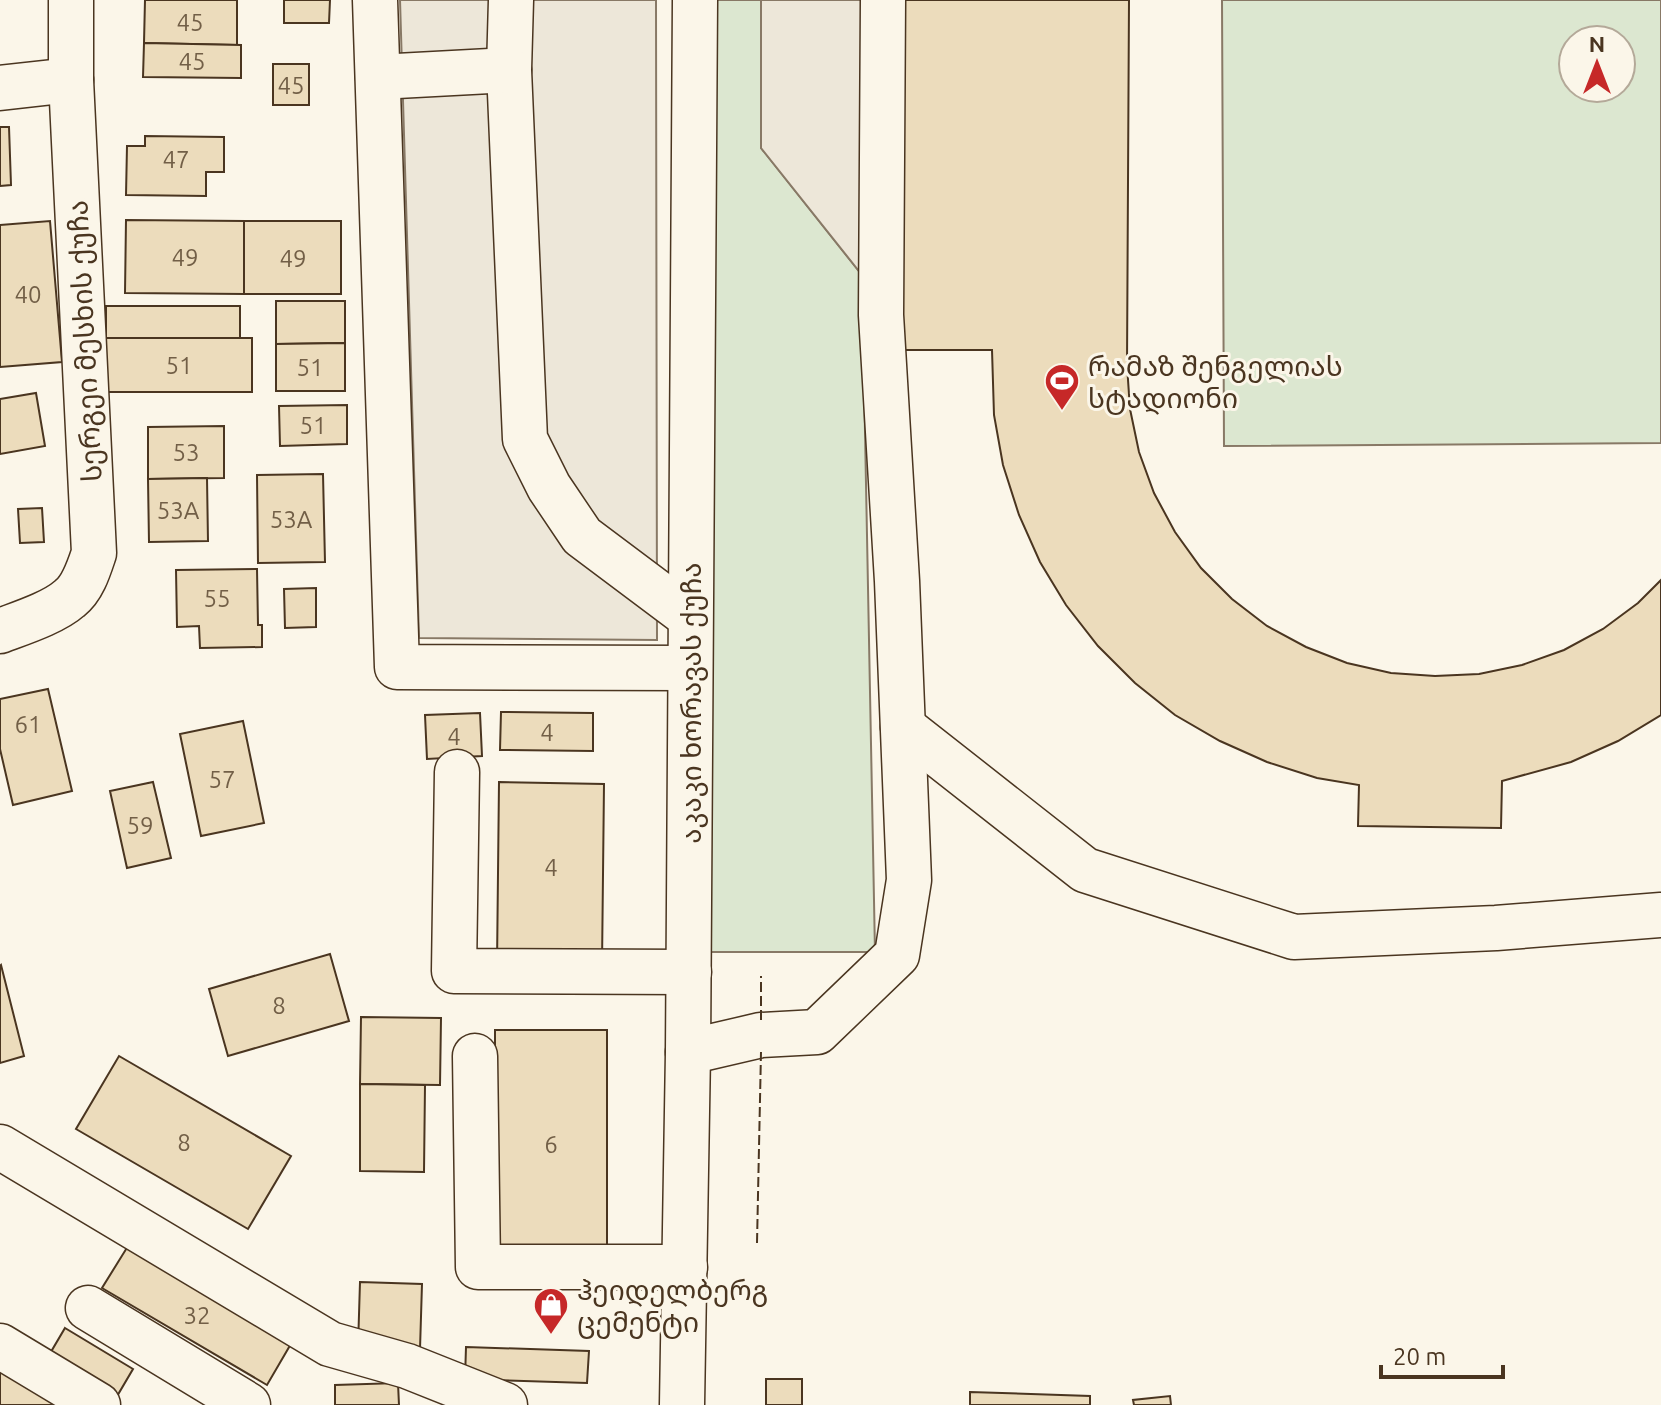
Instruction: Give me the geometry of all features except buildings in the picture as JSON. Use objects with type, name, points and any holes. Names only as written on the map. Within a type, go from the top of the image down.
[{"type":"street","name":"სერგეი მესხის ქუჩა","points":[[0,631],[71,598],[87,573],[94,553],[71,80],[71,0]]},
{"type":"street","points":[[375,0],[397,667],[689,668]]},
{"type":"street","points":[[511,0],[509,70],[525,439],[549,487],[582,536],[690,617]]},
{"type":"street","name":"აკაკი ხორავას ქუჩა","points":[[682,1405],[689,972],[695,0]]},
{"type":"street","points":[[688,1052],[761,1035],[817,1032],[897,955],[909,880],[897,581],[881,315],[883,0]]},
{"type":"street","points":[[378,77],[509,70]]},
{"type":"street","points":[[0,88],[71,80]]},
{"type":"street","points":[[903,727],[1085,870],[1294,937],[1496,928],[1661,915]]},
{"type":"street","points":[[457,772],[454,971],[689,972]]},
{"type":"street","points":[[475,1056],[478,1267],[685,1267]]},
{"type":"street","points":[[0,1147],[330,1344],[407,1366],[446,1394],[505,1405]]},
{"type":"street","points":[[88,1308],[248,1405]]},
{"type":"street","points":[[0,1346],[98,1405]]},
{"type":"green space","points":[[695,0],[761,0],[761,148],[862,275],[875,952],[705,952]]},
{"type":"green space","points":[[1222,0],[1661,0],[1661,443],[1224,446]]},
{"type":"shaded area","points":[[400,0],[656,0],[657,640],[419,638]]},
{"type":"shaded area","points":[[761,0],[894,0],[862,275],[761,148]]},
{"type":"fence","points":[[761,976],[761,1020]]},
{"type":"fence","points":[[757,1243],[761,1052]]},
{"type":"place","name":"რამაზ შენგელიას სტადიონი","points":[[1062,412]]},
{"type":"place","name":"ჰეიდელბერგ ცემენტი","points":[[551,1336]]}]
